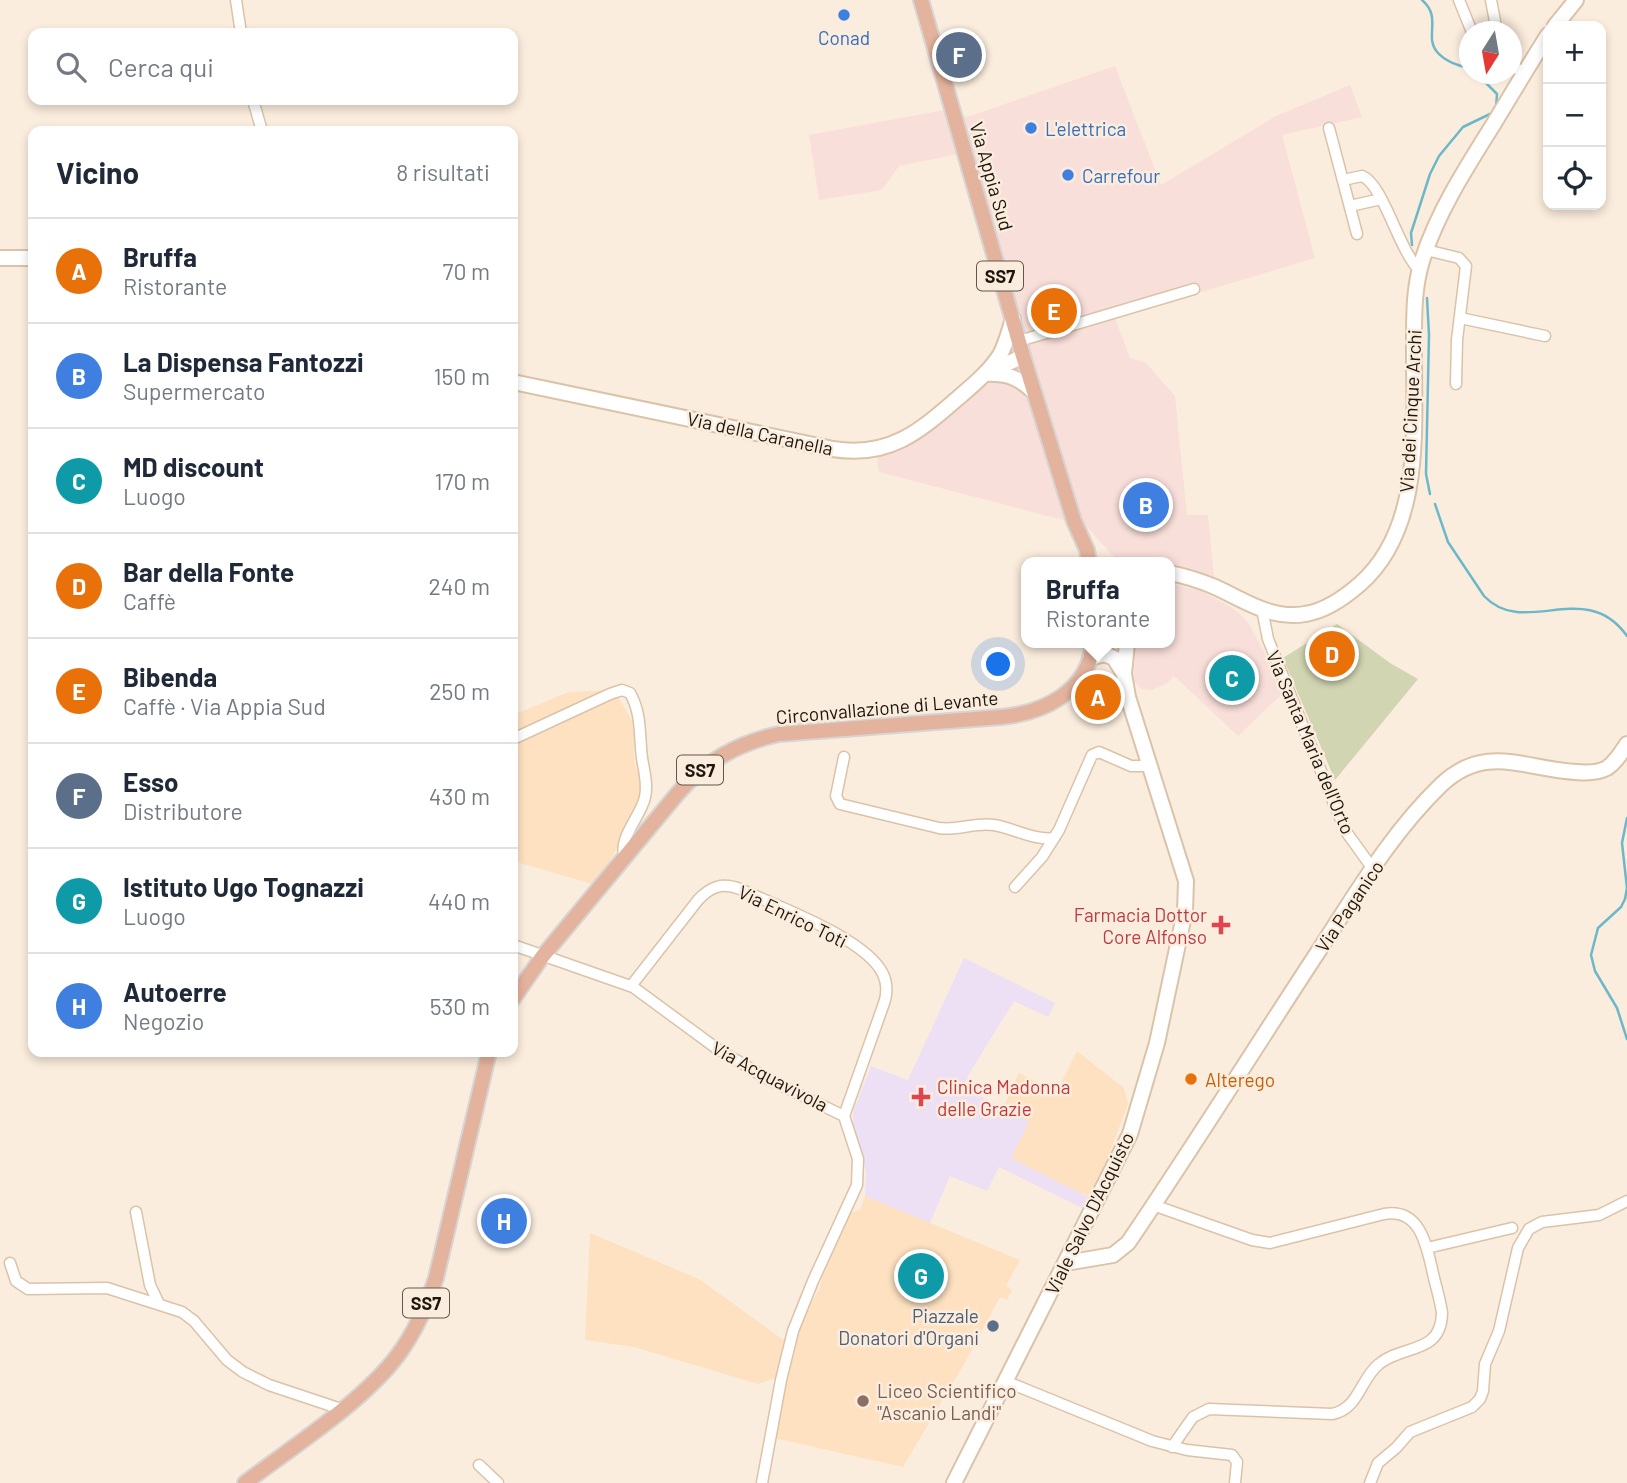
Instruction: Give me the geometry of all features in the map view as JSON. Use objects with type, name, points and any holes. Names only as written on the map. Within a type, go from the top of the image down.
[{"type":"main road","name":"Via Appia Sud","points":[[921,0],[1023,356],[1074,521],[1088,556]]},
{"type":"main road","points":[[1559,21],[1576,0]]},
{"type":"main road","name":"Via dei Cinque Archi","points":[[1522,65],[1543,41]]},
{"type":"main road","name":"Via dei Cinque Archi","points":[[1175,574],[1202,582],[1277,614],[1298,615],[1331,605],[1366,578],[1382,561],[1395,539],[1403,516],[1410,471],[1415,303],[1419,270],[1437,223],[1511,84]]},
{"type":"main road","points":[[0,258],[28,258]]},
{"type":"main road","name":"Via della Caranella","points":[[518,383],[833,449],[860,451],[887,447],[913,435],[940,415],[985,374],[1003,348],[1013,319]]},
{"type":"main road","name":"Via della Caranella","points":[[985,374],[1023,356]]},
{"type":"main road","points":[[985,374],[1010,375],[1034,392]]},
{"type":"main road","name":"Circonvallazione di Levante","points":[[518,992],[542,957],[687,783],[715,759],[741,745],[795,732],[1001,717],[1035,711],[1065,696],[1083,674],[1092,648]]},
{"type":"main road","name":"Viale Salvo D'Acquisto","points":[[954,1483],[1111,1174],[1134,1122],[1152,1064],[1185,911],[1185,876],[1128,697],[1124,674],[1127,648]]},
{"type":"main road","points":[[1090,658],[1104,654],[1114,657],[1124,674]]},
{"type":"main road","name":"Via Paganico","points":[[1066,1263],[1110,1256],[1128,1243],[1373,869],[1422,805],[1446,781],[1466,766],[1485,761],[1505,761],[1562,771],[1596,772],[1611,764],[1627,744]]},
{"type":"main road","name":"SS7","points":[[245,1483],[369,1386],[396,1357],[408,1339],[428,1300],[444,1249],[488,1057]]},
{"type":"street","points":[[236,0],[240,28]]},
{"type":"street","points":[[1459,0],[1468,21]]},
{"type":"street","points":[[1491,0],[1495,21]]},
{"type":"street","points":[[254,105],[261,126]]},
{"type":"street","points":[[1329,128],[1357,234]]},
{"type":"street","points":[[1343,180],[1367,177],[1375,186],[1405,252],[1419,270]]},
{"type":"street","points":[[1350,206],[1381,199]]},
{"type":"street","points":[[1426,250],[1454,256],[1465,263],[1456,384]]},
{"type":"street","points":[[1019,341],[1194,289]]},
{"type":"street","points":[[1460,318],[1545,336]]},
{"type":"street","name":"Via Santa Maria dell'Orto","points":[[1262,609],[1268,639],[1337,811],[1350,838],[1373,869]]},
{"type":"street","points":[[518,737],[610,694],[622,690],[630,693],[640,724],[646,790],[640,811],[624,842],[622,852],[625,859]]},
{"type":"street","points":[[1015,887],[1042,857],[1054,838],[1092,751],[1131,766],[1150,766]]},
{"type":"street","points":[[844,757],[836,796],[840,804],[942,829],[990,825],[1054,838]]},
{"type":"street","name":"Via Enrico Toti","points":[[631,986],[698,900],[709,890],[720,886],[740,889],[847,940],[879,969],[887,988],[844,1116]]},
{"type":"street","name":"Via Acquavivola","points":[[518,948],[631,986],[647,995],[694,1034],[733,1058],[776,1083],[844,1116],[859,1163],[857,1185],[793,1331],[780,1380],[762,1483]]},
{"type":"street","points":[[1370,1483],[1380,1460],[1412,1431],[1469,1408],[1480,1399],[1484,1387],[1485,1364],[1498,1335],[1518,1248],[1530,1229],[1542,1222],[1599,1215],[1627,1200]]},
{"type":"street","points":[[1153,1205],[1255,1241],[1270,1243],[1384,1214],[1399,1213],[1418,1227],[1427,1248],[1441,1307],[1439,1330],[1434,1338],[1424,1345],[1380,1363],[1348,1408],[1332,1414],[1209,1409],[1191,1418],[1172,1447]]},
{"type":"street","points":[[136,1212],[150,1285],[160,1305]]},
{"type":"street","points":[[1427,1248],[1512,1228]]},
{"type":"street","points":[[10,1263],[18,1283],[28,1289],[107,1288],[189,1317],[227,1360],[250,1376],[341,1409]]},
{"type":"street","points":[[1005,1381],[1147,1439],[1172,1447],[1232,1455],[1237,1462],[1236,1483]]},
{"type":"street","points":[[479,1465],[498,1483]]},
{"type":"shaded area","points":[[1115,66],[1161,185],[1276,116],[1350,85],[1362,117],[1282,135],[1315,258],[1115,318],[1130,358],[1146,363],[1175,396],[1187,515],[1208,515],[1214,577],[1175,565],[1175,557],[1114,557],[1086,526],[879,472],[875,442],[896,436],[918,424],[953,394],[1000,345],[1004,322],[958,154],[899,166],[882,190],[819,200],[809,135],[944,110],[967,117]]},
{"type":"shaded area","points":[[1175,584],[1201,591],[1240,614],[1249,624],[1276,674],[1282,694],[1238,736],[1174,676],[1166,684],[1152,690],[1141,689],[1134,681],[1135,648],[1175,648]]},
{"type":"shaded area","points":[[614,690],[634,724],[634,761],[644,788],[639,810],[596,885],[518,862],[518,713],[569,692]]},
{"type":"shaded area","name":"Clinica Madonna delle Grazie","points":[[964,958],[1055,1003],[1048,1017],[1014,1001],[969,1074],[964,1087],[1029,1122],[1011,1158],[1088,1197],[1082,1208],[999,1167],[987,1191],[950,1176],[930,1223],[865,1196],[866,1171],[853,1124],[853,1112],[871,1066],[908,1080]]},
{"type":"shaded area","points":[[1077,1051],[1124,1088],[1128,1104],[1107,1160],[1088,1197],[1010,1158],[1029,1122],[1003,1108],[1019,1073],[1057,1091]]},
{"type":"shaded area","points":[[865,1196],[1020,1260],[1006,1286],[1012,1290],[1007,1300],[1000,1297],[903,1467],[774,1438],[800,1326],[819,1289],[850,1213],[860,1210]]},
{"type":"shaded area","points":[[590,1233],[699,1279],[785,1341],[775,1378],[758,1384],[634,1347],[585,1340]]},
{"type":"green space","points":[[1337,624],[1390,663],[1418,679],[1335,780],[1283,658]]},
{"type":"waterway","points":[[1422,0],[1431,14],[1434,47],[1441,56],[1459,65]]},
{"type":"waterway","points":[[1487,84],[1497,94],[1496,108]]},
{"type":"waterway","points":[[1412,245],[1411,233],[1430,174],[1439,156],[1463,127],[1492,113]]},
{"type":"waterway","points":[[1427,298],[1429,335],[1426,474],[1430,494]]},
{"type":"waterway","points":[[1435,504],[1448,542],[1484,596],[1500,608],[1518,612],[1574,609],[1593,611],[1610,619],[1627,636]]},
{"type":"waterway","points":[[1627,818],[1622,843],[1627,888],[1625,899],[1621,907],[1598,928],[1591,955],[1595,971],[1617,1008],[1627,1039]]},
{"type":"place","name":"Conad","points":[[844,15]]},
{"type":"place","name":"Esso","points":[[959,55]]},
{"type":"place","name":"L'elettrica","points":[[1031,128]]},
{"type":"place","name":"Carrefour","points":[[1068,175]]},
{"type":"place","name":"Bibenda","points":[[1054,311]]},
{"type":"place","name":"La Dispensa Fantozzi","points":[[1146,505]]},
{"type":"place","name":"Bar della Fonte","points":[[1332,654]]},
{"type":"place","name":"MD discount","points":[[1232,678]]},
{"type":"place","name":"Bruffa","points":[[1098,697]]},
{"type":"place","name":"Farmacia Dottor Core Alfonso","points":[[1221,925]]},
{"type":"place","name":"Alterego","points":[[1191,1079]]},
{"type":"place","name":"Clinica Madonna delle Grazie","points":[[921,1097]]},
{"type":"place","name":"Autoerre","points":[[504,1221]]},
{"type":"place","name":"Istituto Ugo Tognazzi","points":[[921,1276]]},
{"type":"place","name":"Piazzale Donatori d'Organi","points":[[993,1326]]},
{"type":"place","name":"Liceo Scientifico \"Ascanio Landi\"","points":[[863,1401]]}]
